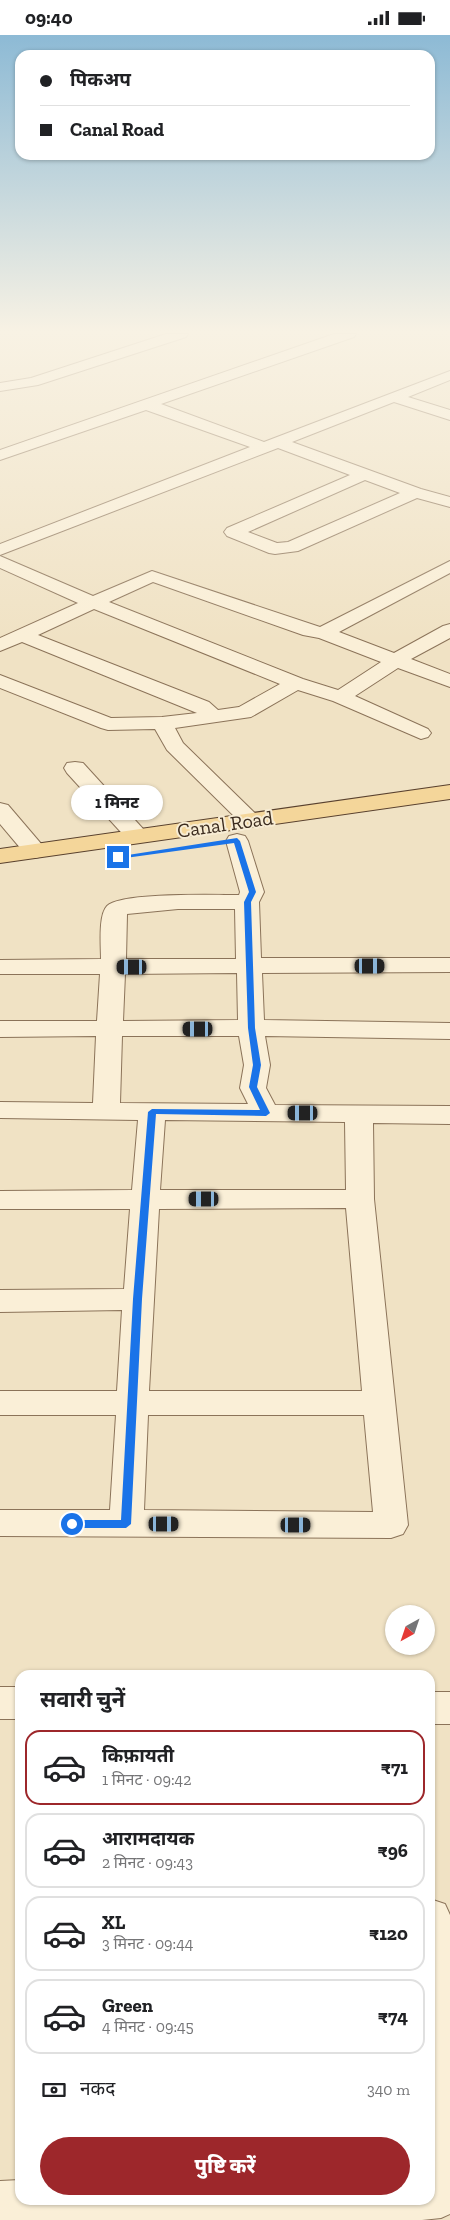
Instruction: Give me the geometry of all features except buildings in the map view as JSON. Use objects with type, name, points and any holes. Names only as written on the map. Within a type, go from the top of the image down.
[{"type":"main road","name":"Canal Road","points":[[0,856],[450,792]]},
{"type":"main road","name":"Canal Road","points":[[0,873],[450,811]]},
{"type":"street","points":[[0,455],[54,436]]},
{"type":"street","points":[[243,436],[365,474],[415,493],[450,502]]},
{"type":"street","points":[[0,550],[293,436]]},
{"type":"street","points":[[365,474],[233,532],[275,549],[292,547],[415,493]]},
{"type":"street","points":[[0,561],[94,603],[296,683],[340,697],[421,733]]},
{"type":"street","points":[[323,633],[450,566]]},
{"type":"street","points":[[0,645],[152,576],[310,631],[323,633],[450,681]]},
{"type":"street","points":[[340,697],[414,649],[450,630]]},
{"type":"street","points":[[22,635],[202,706],[213,715]]},
{"type":"street","points":[[0,681],[108,724],[162,723],[213,715],[244,713],[296,683]]},
{"type":"street","points":[[162,723],[174,746],[251,820]]},
{"type":"street","points":[[75,768],[137,836]]},
{"type":"street","points":[[0,810],[35,851]]},
{"type":"street","points":[[237,841],[252,892],[247,902],[251,1028],[257,1065],[253,1087],[266,1113]]},
{"type":"street","points":[[106,1111],[108,1029],[116,910],[121,907],[143,904],[247,902]]},
{"type":"street","points":[[0,967],[450,965]]},
{"type":"street","points":[[0,1029],[251,1028],[450,1031]]},
{"type":"street","points":[[0,1110],[450,1115]]},
{"type":"street","points":[[126,1524],[138,1299],[152,1112]]},
{"type":"street","points":[[0,1523],[391,1525],[360,1199],[359,1114]]},
{"type":"street","points":[[0,1199],[360,1199]]},
{"type":"street","points":[[0,1301],[138,1299]]},
{"type":"street","points":[[0,1403],[380,1403]]},
{"type":"street","points":[[0,1703],[15,1703]]},
{"type":"street","points":[[435,1708],[450,1708]]},
{"type":"street","points":[[435,2196],[442,2195],[437,1917]]},
{"type":"street","points":[[0,2204],[15,2203]]},
{"type":"street","points":[[299,2205],[374,2207],[386,2205]]},
{"type":"route","points":[[72,1524],[126,1524],[138,1299],[152,1112],[266,1113],[253,1087],[257,1065],[251,1028],[247,902],[252,892],[237,841],[118,857]]}]
